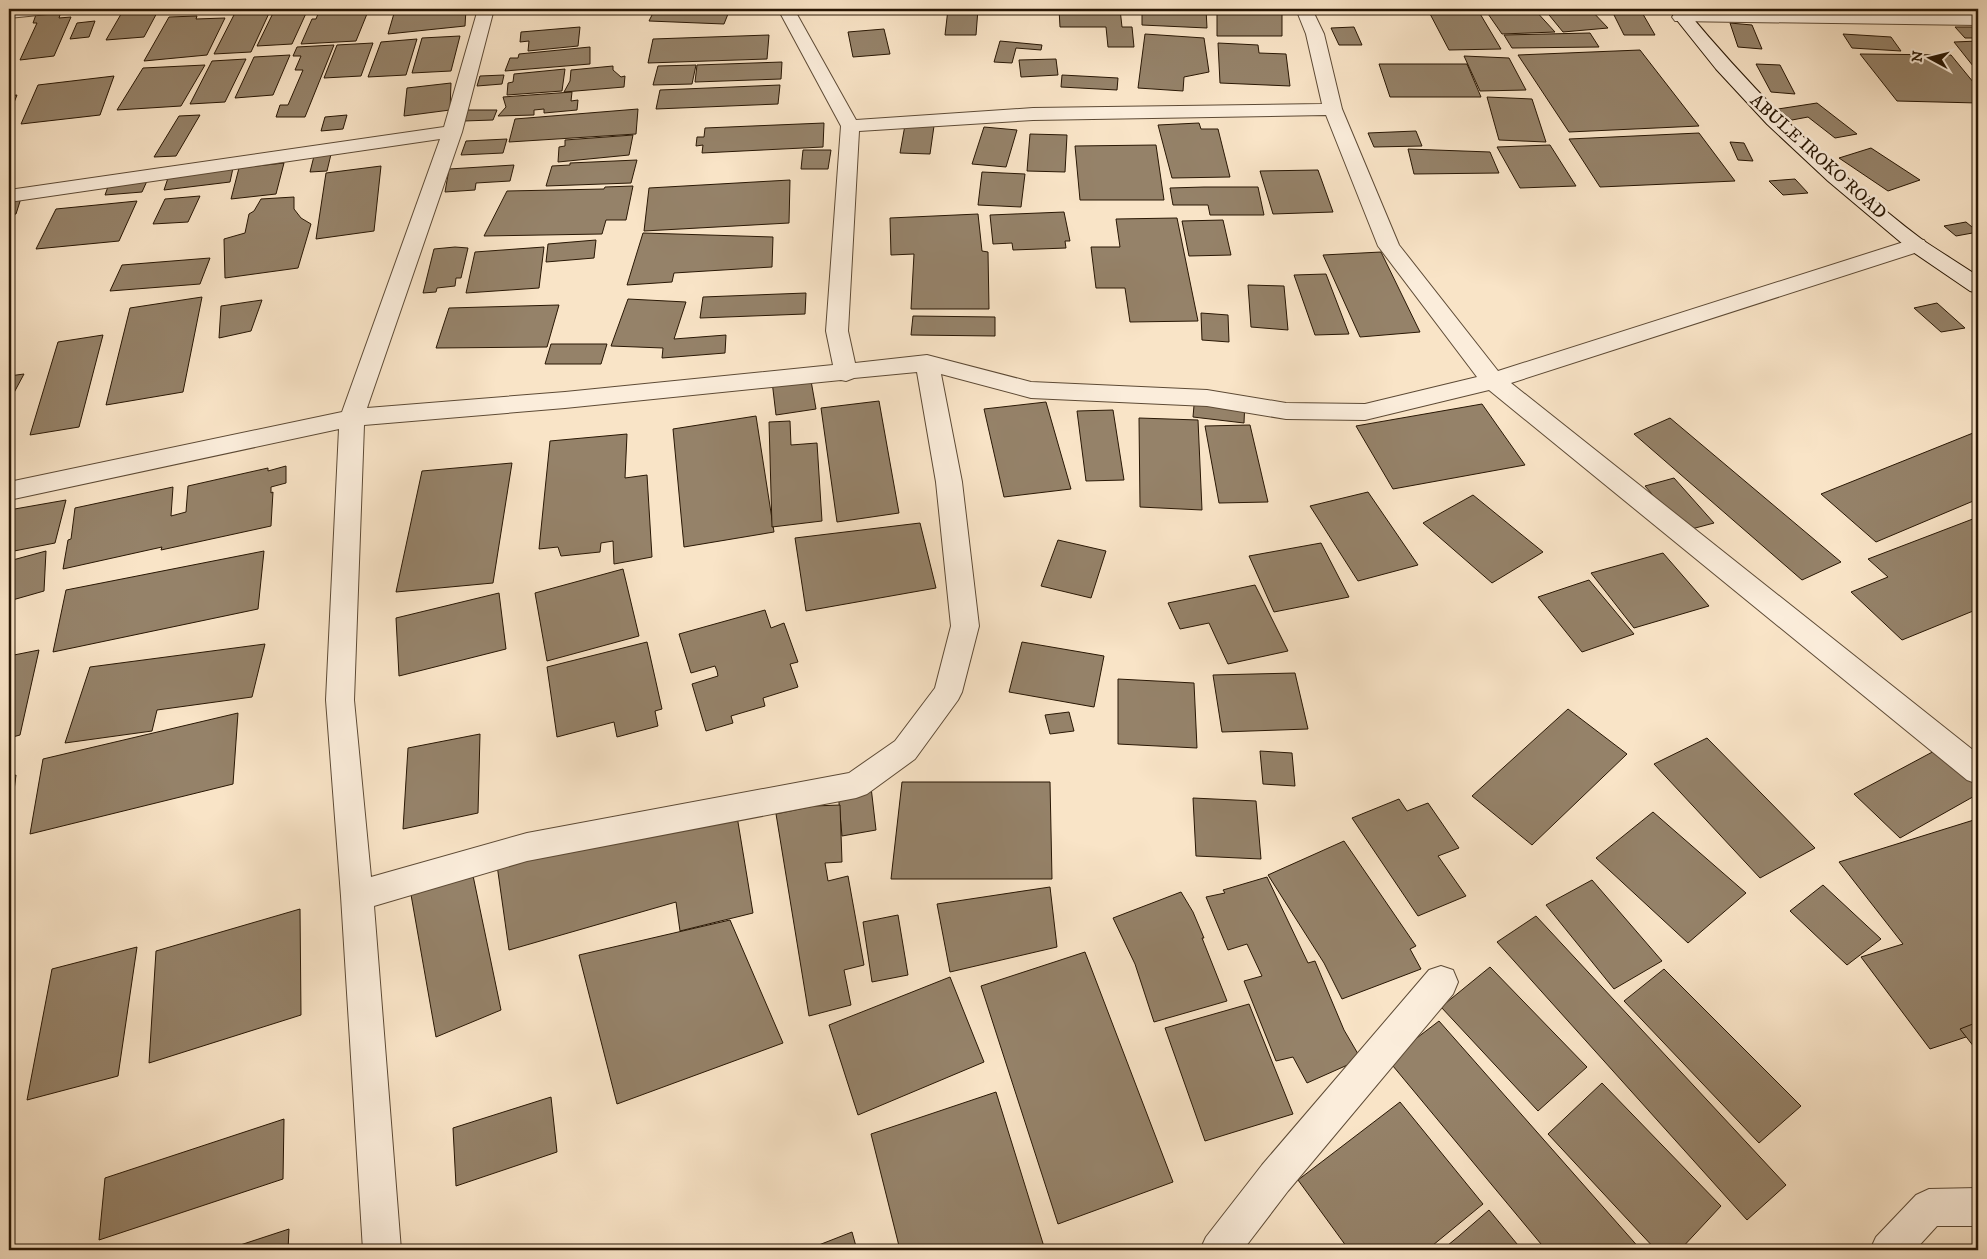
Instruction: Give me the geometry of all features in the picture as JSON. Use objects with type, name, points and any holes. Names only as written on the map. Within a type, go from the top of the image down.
[{"type":"street","points":[[9,13],[48,9]]},
{"type":"street","points":[[382,1250],[357,896],[340,700],[352,418],[452,132],[486,9]]},
{"type":"street","points":[[786,9],[850,126],[838,331],[846,373]]},
{"type":"street","points":[[1304,9],[1315,34],[1333,109],[1389,246],[1493,381],[1978,771]]},
{"type":"street","points":[[1679,13],[1978,20]]},
{"type":"street","name":"ABULE IROKO ROAD","points":[[1679,13],[1722,65],[1774,120],[1835,177],[1917,245],[1978,286]]},
{"type":"street","points":[[850,126],[1033,114],[1333,109]]},
{"type":"street","points":[[9,196],[452,132]]},
{"type":"street","points":[[9,491],[352,418],[575,399],[846,373],[927,363],[1031,390],[1207,398],[1286,411],[1365,412],[1493,381],[1917,245]]},
{"type":"street","points":[[357,896],[527,847],[856,785],[905,750],[948,692],[965,626],[949,482],[927,363]]},
{"type":"street","points":[[1220,1250],[1275,1178],[1441,982]]},
{"type":"street","points":[[1889,1250],[1929,1208],[1978,1207]]},
{"type":"building","points":[[38,9],[62,9],[59,18],[71,17],[54,56],[20,60],[37,23],[33,23]]},
{"type":"building","points":[[124,9],[159,9],[144,37],[106,40]]},
{"type":"building","points":[[237,9],[271,9],[251,52],[214,54]]},
{"type":"building","points":[[275,9],[308,9],[292,44],[257,46]]},
{"type":"building","points":[[320,9],[369,9],[356,41],[301,44],[312,19],[316,19]]},
{"type":"building","points":[[466,9],[465,26],[388,34],[395,10]]},
{"type":"building","points":[[655,9],[730,9],[724,24],[649,21]]},
{"type":"building","points":[[948,9],[978,9],[976,35],[945,35]]},
{"type":"building","points":[[1059,9],[1120,9],[1122,27],[1132,27],[1134,47],[1108,47],[1106,27],[1060,27]]},
{"type":"building","points":[[1142,9],[1206,9],[1207,28],[1142,25]]},
{"type":"building","points":[[1233,9],[1282,9],[1282,36],[1217,36],[1217,10],[1233,11]]},
{"type":"building","points":[[1336,9],[1386,9],[1388,11],[1337,13]]},
{"type":"building","points":[[1394,9],[1469,9],[1396,13]]},
{"type":"building","points":[[1534,9],[1555,32],[1502,34],[1486,11]]},
{"type":"building","points":[[1590,9],[1608,28],[1563,32],[1545,10]]},
{"type":"building","points":[[1611,9],[1640,9],[1655,35],[1624,35]]},
{"type":"building","points":[[1429,12],[1479,12],[1501,49],[1449,50]]},
{"type":"building","points":[[197,16],[196,19],[225,18],[207,55],[144,61],[169,17]]},
{"type":"building","points":[[95,21],[89,37],[70,39],[77,23]]},
{"type":"building","points":[[1730,23],[1752,25],[1762,49],[1738,47]]},
{"type":"building","points":[[580,27],[578,46],[528,51],[529,41],[520,42],[521,32]]},
{"type":"building","points":[[1354,27],[1362,45],[1339,45],[1331,28]]},
{"type":"building","points":[[1955,27],[1978,27],[1978,38],[1965,38]]},
{"type":"building","points":[[884,29],[890,54],[853,57],[848,32]]},
{"type":"building","points":[[1590,33],[1599,47],[1512,48],[1504,35]]},
{"type":"building","points":[[1145,34],[1204,38],[1209,72],[1184,77],[1183,91],[1138,88]]},
{"type":"building","points":[[1843,34],[1891,37],[1901,51],[1852,48]]},
{"type":"building","points":[[769,35],[767,59],[648,63],[653,39]]},
{"type":"building","points":[[460,36],[451,71],[412,73],[422,38]]},
{"type":"building","points":[[417,39],[406,75],[368,77],[381,42]]},
{"type":"building","points":[[1000,41],[1042,45],[1041,50],[1016,48],[1012,63],[994,62]]},
{"type":"building","points":[[1978,41],[1978,71],[1977,71],[1954,42]]},
{"type":"building","points":[[373,43],[361,76],[324,78],[337,45]]},
{"type":"building","points":[[1218,43],[1258,45],[1259,53],[1286,54],[1290,86],[1220,83]]},
{"type":"building","points":[[334,45],[305,117],[276,117],[280,105],[288,105],[303,70],[295,70],[301,56],[293,56],[297,47]]},
{"type":"building","points":[[590,47],[590,64],[505,71],[510,58],[518,58],[519,54]]},
{"type":"building","points":[[1640,50],[1699,126],[1569,132],[1518,55]]},
{"type":"building","points":[[1860,54],[1951,55],[1978,88],[1978,103],[1897,101]]},
{"type":"building","points":[[290,55],[273,95],[235,98],[254,57]]},
{"type":"building","points":[[1464,56],[1509,58],[1526,90],[1480,91]]},
{"type":"building","points":[[246,59],[225,102],[190,104],[212,61]]},
{"type":"building","points":[[1056,59],[1058,75],[1021,77],[1019,60]]},
{"type":"building","points":[[782,62],[781,79],[695,82],[697,65]]},
{"type":"building","points":[[1379,64],[1467,64],[1481,97],[1390,97]]},
{"type":"building","points":[[1756,64],[1780,65],[1795,94],[1771,92]]},
{"type":"building","points":[[205,65],[181,106],[117,110],[143,68]]},
{"type":"building","points":[[696,65],[692,84],[653,85],[658,66]]},
{"type":"building","points":[[613,66],[613,70],[621,77],[625,76],[624,87],[564,92],[570,81],[571,70]]},
{"type":"building","points":[[565,69],[562,91],[507,95],[508,83],[513,82],[514,74]]},
{"type":"building","points":[[504,75],[502,84],[477,86],[480,76]]},
{"type":"building","points":[[1062,75],[1118,78],[1117,90],[1061,87]]},
{"type":"building","points":[[114,76],[100,115],[21,124],[38,85]]},
{"type":"building","points":[[451,83],[450,110],[404,116],[407,88]]},
{"type":"building","points":[[780,85],[778,104],[656,109],[660,90]]},
{"type":"building","points":[[572,92],[571,101],[578,100],[577,110],[544,113],[544,109],[534,110],[534,115],[498,116],[506,107],[503,97]]},
{"type":"building","points":[[17,95],[9,115],[9,96]]},
{"type":"building","points":[[1487,97],[1532,99],[1546,142],[1499,140]]},
{"type":"building","points":[[1817,103],[1857,134],[1835,138],[1808,117],[1792,120],[1778,109]]},
{"type":"building","points":[[638,109],[636,134],[509,142],[515,119]]},
{"type":"building","points":[[468,110],[497,110],[493,120],[464,121]]},
{"type":"building","points":[[200,115],[176,156],[154,157],[179,116]]},
{"type":"building","points":[[347,115],[343,129],[321,131],[325,117]]},
{"type":"building","points":[[824,123],[823,147],[702,153],[703,145],[696,146],[697,137],[704,137],[705,128]]},
{"type":"building","points":[[1199,123],[1201,129],[1218,129],[1230,177],[1172,178],[1158,125]]},
{"type":"building","points":[[905,125],[934,126],[930,154],[900,153]]},
{"type":"building","points":[[984,127],[1017,130],[1006,167],[972,164]]},
{"type":"building","points":[[1416,131],[1422,146],[1374,147],[1368,133]]},
{"type":"building","points":[[1699,133],[1735,181],[1600,187],[1569,139]]},
{"type":"building","points":[[1030,134],[1067,135],[1065,172],[1027,171]]},
{"type":"building","points":[[633,135],[629,155],[558,162],[559,147],[565,146],[565,140]]},
{"type":"building","points":[[507,139],[503,153],[461,155],[466,141]]},
{"type":"building","points":[[1730,142],[1744,143],[1753,161],[1738,160]]},
{"type":"building","points":[[1156,145],[1164,200],[1080,200],[1075,146]]},
{"type":"building","points":[[1550,145],[1576,186],[1520,188],[1497,147]]},
{"type":"building","points":[[1871,148],[1920,180],[1888,191],[1839,158]]},
{"type":"building","points":[[1408,149],[1490,152],[1499,173],[1414,174]]},
{"type":"building","points":[[332,150],[327,171],[310,172],[315,152]]},
{"type":"building","points":[[803,150],[831,150],[828,169],[801,169]]},
{"type":"building","points":[[637,160],[631,183],[546,186],[552,166],[570,165],[570,163]]},
{"type":"building","points":[[284,163],[276,194],[231,199],[239,168]]},
{"type":"building","points":[[514,165],[510,181],[476,183],[475,190],[445,192],[449,169]]},
{"type":"building","points":[[381,166],[374,231],[316,239],[326,173]]},
{"type":"building","points":[[233,168],[230,182],[164,190],[169,175]]},
{"type":"building","points":[[1318,170],[1333,212],[1273,214],[1260,171]]},
{"type":"building","points":[[982,172],[1025,174],[1021,207],[978,205]]},
{"type":"building","points":[[1795,179],[1808,193],[1783,195],[1769,181]]},
{"type":"building","points":[[790,180],[789,223],[644,231],[649,188]]},
{"type":"building","points":[[147,181],[142,192],[105,195],[109,184]]},
{"type":"building","points":[[633,186],[626,220],[606,220],[602,234],[484,236],[507,191],[604,189],[605,187]]},
{"type":"building","points":[[1258,187],[1264,215],[1210,215],[1208,205],[1173,205],[1170,188]]},
{"type":"building","points":[[22,195],[16,214],[9,215],[9,198]]},
{"type":"building","points":[[200,196],[188,222],[153,224],[165,199]]},
{"type":"building","points":[[294,197],[294,209],[301,218],[311,224],[298,268],[225,278],[224,239],[245,233],[249,214],[254,211],[261,199]]},
{"type":"building","points":[[137,201],[119,241],[36,249],[56,209]]},
{"type":"building","points":[[1064,212],[1070,241],[1065,241],[1066,248],[1013,250],[1012,243],[993,244],[990,215]]},
{"type":"building","points":[[978,214],[982,251],[988,252],[989,309],[911,309],[914,254],[891,255],[890,218]]},
{"type":"building","points":[[1177,218],[1198,321],[1130,322],[1125,288],[1096,288],[1091,247],[1120,247],[1116,219]]},
{"type":"building","points":[[1223,220],[1231,255],[1189,256],[1182,221]]},
{"type":"building","points":[[1966,222],[1978,232],[1956,236],[1944,226]]},
{"type":"building","points":[[643,233],[773,237],[772,267],[674,273],[672,282],[627,285]]},
{"type":"building","points":[[596,240],[594,258],[546,262],[548,244]]},
{"type":"building","points":[[544,247],[539,288],[466,293],[475,252]]},
{"type":"building","points":[[468,248],[461,278],[456,278],[455,286],[437,288],[436,292],[423,293],[434,249]]},
{"type":"building","points":[[1381,252],[1420,332],[1360,337],[1323,255]]},
{"type":"building","points":[[210,258],[200,284],[110,291],[122,265]]},
{"type":"building","points":[[1326,274],[1349,334],[1315,335],[1294,275]]},
{"type":"building","points":[[1248,285],[1284,286],[1288,330],[1251,327]]},
{"type":"building","points":[[806,293],[805,314],[700,318],[703,297]]},
{"type":"building","points":[[202,297],[183,392],[106,405],[130,308]]},
{"type":"building","points":[[628,299],[686,302],[674,339],[726,335],[725,353],[662,358],[663,348],[611,346]]},
{"type":"building","points":[[262,300],[251,331],[219,338],[221,306]]},
{"type":"building","points":[[1937,303],[1965,328],[1941,332],[1914,308]]},
{"type":"building","points":[[559,305],[547,347],[436,348],[449,308]]},
{"type":"building","points":[[1201,313],[1228,315],[1229,342],[1202,340]]},
{"type":"building","points":[[913,316],[995,317],[995,336],[911,335]]},
{"type":"building","points":[[103,335],[79,427],[30,435],[58,342]]},
{"type":"building","points":[[551,344],[607,344],[601,364],[545,364]]},
{"type":"building","points":[[24,374],[9,402],[9,376]]},
{"type":"building","points":[[810,375],[816,409],[776,415],[772,381]]},
{"type":"building","points":[[1195,394],[1245,400],[1244,423],[1193,417]]},
{"type":"building","points":[[879,401],[899,513],[837,522],[821,408]]},
{"type":"building","points":[[1046,402],[1071,489],[1004,497],[984,409]]},
{"type":"building","points":[[1482,404],[1525,465],[1393,489],[1356,426]]},
{"type":"building","points":[[1113,410],[1124,480],[1086,481],[1077,411]]},
{"type":"building","points":[[756,416],[774,532],[684,547],[673,429]]},
{"type":"building","points":[[1139,418],[1198,420],[1202,510],[1140,507]]},
{"type":"building","points":[[1670,418],[1841,562],[1802,580],[1634,434]]},
{"type":"building","points":[[790,421],[791,445],[817,443],[822,521],[772,527],[769,422]]},
{"type":"building","points":[[1250,425],[1268,502],[1219,503],[1205,426]]},
{"type":"building","points":[[1978,431],[1978,499],[1876,542],[1821,494]]},
{"type":"building","points":[[627,434],[625,478],[647,475],[652,557],[614,564],[613,541],[601,543],[600,552],[561,556],[558,547],[539,549],[550,441]]},
{"type":"building","points":[[512,463],[493,583],[396,592],[422,471]]},
{"type":"building","points":[[286,466],[286,483],[271,487],[271,493],[273,492],[271,526],[161,550],[162,547],[63,569],[68,540],[71,539],[75,508],[173,487],[171,516],[186,512],[188,486],[268,468],[268,471]]},
{"type":"building","points":[[1674,478],[1714,523],[1684,531],[1645,486]]},
{"type":"building","points":[[1368,492],[1418,565],[1358,581],[1310,506]]},
{"type":"building","points":[[1473,495],[1543,552],[1492,583],[1423,523]]},
{"type":"building","points":[[66,500],[55,543],[9,552],[9,510]]},
{"type":"building","points":[[1978,517],[1978,609],[1902,640],[1851,592],[1888,577],[1868,559]]},
{"type":"building","points":[[920,523],[936,588],[806,611],[795,538]]},
{"type":"building","points":[[1058,540],[1106,551],[1091,598],[1041,586]]},
{"type":"building","points":[[1321,543],[1349,597],[1274,612],[1249,556]]},
{"type":"building","points":[[46,551],[44,591],[9,601],[9,561]]},
{"type":"building","points":[[264,551],[258,609],[53,652],[66,590]]},
{"type":"building","points":[[1663,553],[1709,606],[1634,628],[1591,573]]},
{"type":"building","points":[[623,569],[639,636],[547,661],[535,593]]},
{"type":"building","points":[[1589,580],[1634,634],[1582,652],[1538,597]]},
{"type":"building","points":[[1255,585],[1288,651],[1228,664],[1209,623],[1180,629],[1168,603]]},
{"type":"building","points":[[499,593],[506,649],[399,676],[396,618]]},
{"type":"building","points":[[765,610],[771,628],[784,623],[798,662],[790,664],[798,687],[763,698],[765,706],[731,716],[733,723],[706,731],[692,684],[718,676],[717,671],[715,666],[691,673],[679,634]]},
{"type":"building","points":[[647,642],[662,709],[655,711],[658,726],[617,737],[614,722],[557,737],[547,667]]},
{"type":"building","points":[[1022,642],[1104,656],[1094,707],[1009,692]]},
{"type":"building","points":[[265,644],[252,697],[157,710],[152,731],[65,743],[90,667]]},
{"type":"building","points":[[39,650],[20,735],[9,738],[9,656]]},
{"type":"building","points":[[1295,673],[1308,729],[1222,732],[1213,675]]},
{"type":"building","points":[[1118,679],[1194,683],[1197,748],[1118,744]]},
{"type":"building","points":[[1568,709],[1627,754],[1532,845],[1472,796]]},
{"type":"building","points":[[1069,712],[1074,731],[1050,734],[1045,715]]},
{"type":"building","points":[[238,713],[233,784],[30,834],[43,759]]},
{"type":"building","points":[[480,734],[478,813],[403,829],[408,748]]},
{"type":"building","points":[[1707,738],[1815,848],[1760,878],[1654,764]]},
{"type":"building","points":[[1938,749],[1978,787],[1978,794],[1900,838],[1854,794]]},
{"type":"building","points":[[1260,751],[1292,753],[1295,786],[1263,784]]},
{"type":"building","points":[[16,775],[9,830],[9,777]]},
{"type":"building","points":[[902,782],[1050,782],[1052,879],[891,879]]},
{"type":"building","points":[[871,787],[876,830],[842,836],[838,792]]},
{"type":"building","points":[[734,798],[753,913],[680,931],[676,902],[509,950],[496,858]]},
{"type":"building","points":[[1193,798],[1256,801],[1261,859],[1196,856]]},
{"type":"building","points":[[1399,799],[1407,811],[1428,803],[1459,848],[1438,856],[1466,896],[1418,916],[1352,818]]},
{"type":"building","points":[[840,805],[842,862],[825,863],[828,881],[848,876],[864,965],[844,970],[851,1005],[809,1016],[776,814],[814,806]]},
{"type":"building","points":[[1653,812],[1746,893],[1688,943],[1596,858]]},
{"type":"building","points":[[1977,819],[1978,1033],[1930,1049],[1861,957],[1903,944],[1839,862]]},
{"type":"building","points":[[1344,841],[1416,946],[1410,949],[1421,969],[1342,999],[1324,963],[1268,875]]},
{"type":"building","points":[[471,866],[501,1010],[436,1037],[410,889]]},
{"type":"building","points":[[1267,877],[1308,963],[1315,961],[1344,1030],[1361,1059],[1307,1083],[1293,1057],[1276,1061],[1244,981],[1262,976],[1247,944],[1228,950],[1206,897],[1225,893],[1223,890]]},
{"type":"building","points":[[1592,880],[1662,961],[1614,989],[1546,905]]},
{"type":"building","points":[[1823,885],[1881,939],[1847,965],[1790,911]]},
{"type":"building","points":[[1050,887],[1057,947],[950,972],[937,904]]},
{"type":"building","points":[[1181,892],[1193,912],[1204,938],[1202,938],[1227,1001],[1154,1022],[1135,964],[1113,918]]},
{"type":"building","points":[[300,909],[301,1015],[149,1063],[156,951]]},
{"type":"building","points":[[898,915],[908,975],[872,982],[863,922]]},
{"type":"building","points":[[1536,916],[1786,1185],[1747,1220],[1497,942]]},
{"type":"building","points":[[730,920],[783,1043],[617,1104],[579,955]]},
{"type":"building","points":[[137,947],[118,1076],[27,1100],[52,969]]},
{"type":"building","points":[[1085,952],[1173,1182],[1058,1224],[981,986]]},
{"type":"building","points":[[1490,967],[1587,1067],[1538,1111],[1441,1007]]},
{"type":"building","points":[[1664,969],[1801,1106],[1759,1143],[1624,1001]]},
{"type":"building","points":[[950,977],[984,1062],[858,1115],[829,1025]]},
{"type":"building","points":[[1249,1004],[1293,1114],[1205,1141],[1165,1028]]},
{"type":"building","points":[[1439,1021],[1641,1250],[1546,1250],[1388,1060]]},
{"type":"building","points":[[1978,1022],[1978,1052],[1960,1029]]},
{"type":"building","points":[[1602,1083],[1721,1206],[1680,1250],[1656,1250],[1548,1134]]},
{"type":"building","points":[[996,1092],[1045,1250],[900,1250],[871,1134]]},
{"type":"building","points":[[551,1097],[557,1152],[456,1186],[453,1128]]},
{"type":"building","points":[[1400,1102],[1483,1204],[1427,1250],[1349,1250],[1298,1180]]},
{"type":"building","points":[[284,1119],[283,1179],[99,1240],[105,1178]]},
{"type":"building","points":[[1489,1210],[1522,1250],[1442,1250],[1459,1236]]},
{"type":"building","points":[[289,1229],[288,1250],[225,1250]]},
{"type":"building","points":[[852,1232],[857,1250],[806,1250]]}]
